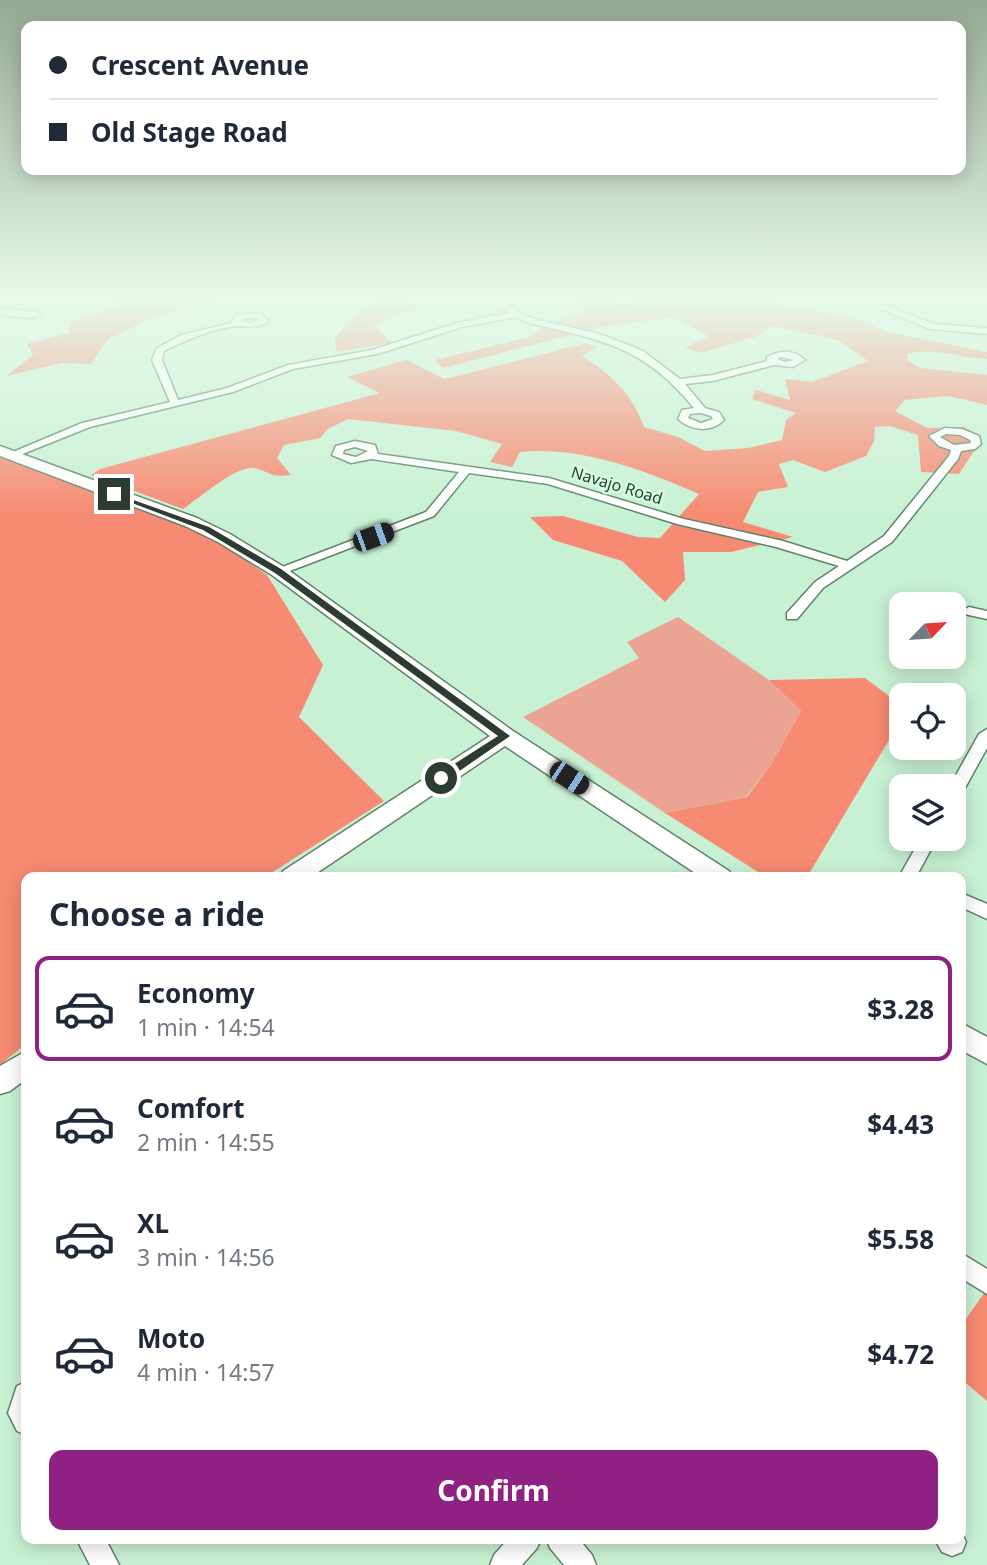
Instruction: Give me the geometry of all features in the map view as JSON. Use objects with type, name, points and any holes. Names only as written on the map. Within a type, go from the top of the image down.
[{"type":"main road","points":[[5,454],[191,522],[224,538],[278,571],[505,736],[712,872]]},
{"type":"main road","points":[[300,872],[505,736]]},
{"type":"main road","points":[[0,1082],[21,1067]]},
{"type":"street","points":[[161,370],[175,403]]},
{"type":"street","points":[[5,454],[86,425],[243,386],[286,370]]},
{"type":"street","points":[[663,370],[678,382],[701,410]]},
{"type":"street","points":[[678,382],[713,378],[744,370]]},
{"type":"street","points":[[792,616],[818,585],[888,539],[954,457],[957,448]]},
{"type":"street","name":"Navajo Road","points":[[371,456],[549,481],[681,522],[779,544],[849,565]]},
{"type":"street","points":[[278,571],[430,514],[467,469]]},
{"type":"street","points":[[969,611],[987,615]]},
{"type":"street","points":[[965,774],[987,734]]},
{"type":"street","points":[[910,872],[922,851]]},
{"type":"street","points":[[966,902],[987,912]]},
{"type":"street","points":[[966,1268],[987,1283]]},
{"type":"street","points":[[93,1544],[104,1565]]},
{"type":"street","points":[[504,1565],[522,1544]]},
{"type":"street","points":[[565,1544],[582,1565]]},
{"type":"shaded area","points":[[14,370],[31,370],[6,376]]},
{"type":"shaded area","points":[[371,370],[427,370],[445,379],[480,370],[602,370],[627,395],[644,427],[678,437],[705,451],[748,448],[782,440],[786,420],[796,413],[752,399],[756,390],[790,400],[785,379],[812,382],[844,370],[939,370],[987,375],[987,405],[948,396],[905,400],[895,411],[927,428],[964,427],[978,435],[974,451],[959,474],[921,472],[918,435],[890,426],[875,427],[874,441],[866,456],[825,472],[793,460],[779,464],[788,487],[758,492],[743,522],[793,537],[731,552],[683,552],[685,580],[665,602],[622,561],[553,540],[530,517],[563,516],[638,537],[660,538],[699,494],[656,476],[589,456],[543,451],[520,452],[512,467],[490,462],[502,444],[456,431],[348,419],[328,429],[320,438],[284,445],[277,458],[291,475],[274,475],[247,468],[228,477],[183,509],[91,475],[100,469],[380,393],[347,377]]},
{"type":"shaded area","points":[[0,457],[187,526],[220,542],[267,575],[323,665],[299,717],[384,801],[273,872],[21,872],[21,1048],[0,1065]]},
{"type":"shaded area","points":[[678,617],[769,680],[801,711],[772,763],[746,797],[665,813],[523,717],[639,658],[627,642]]},
{"type":"shaded area","points":[[865,678],[889,696],[889,740],[810,872],[758,872],[665,813],[747,797],[772,763],[801,711],[769,680]]},
{"type":"shaded area","points":[[987,1289],[987,1401],[966,1383],[966,1319]]},
{"type":"route","points":[[114,494],[206,528],[278,571],[505,736],[441,778]]}]
